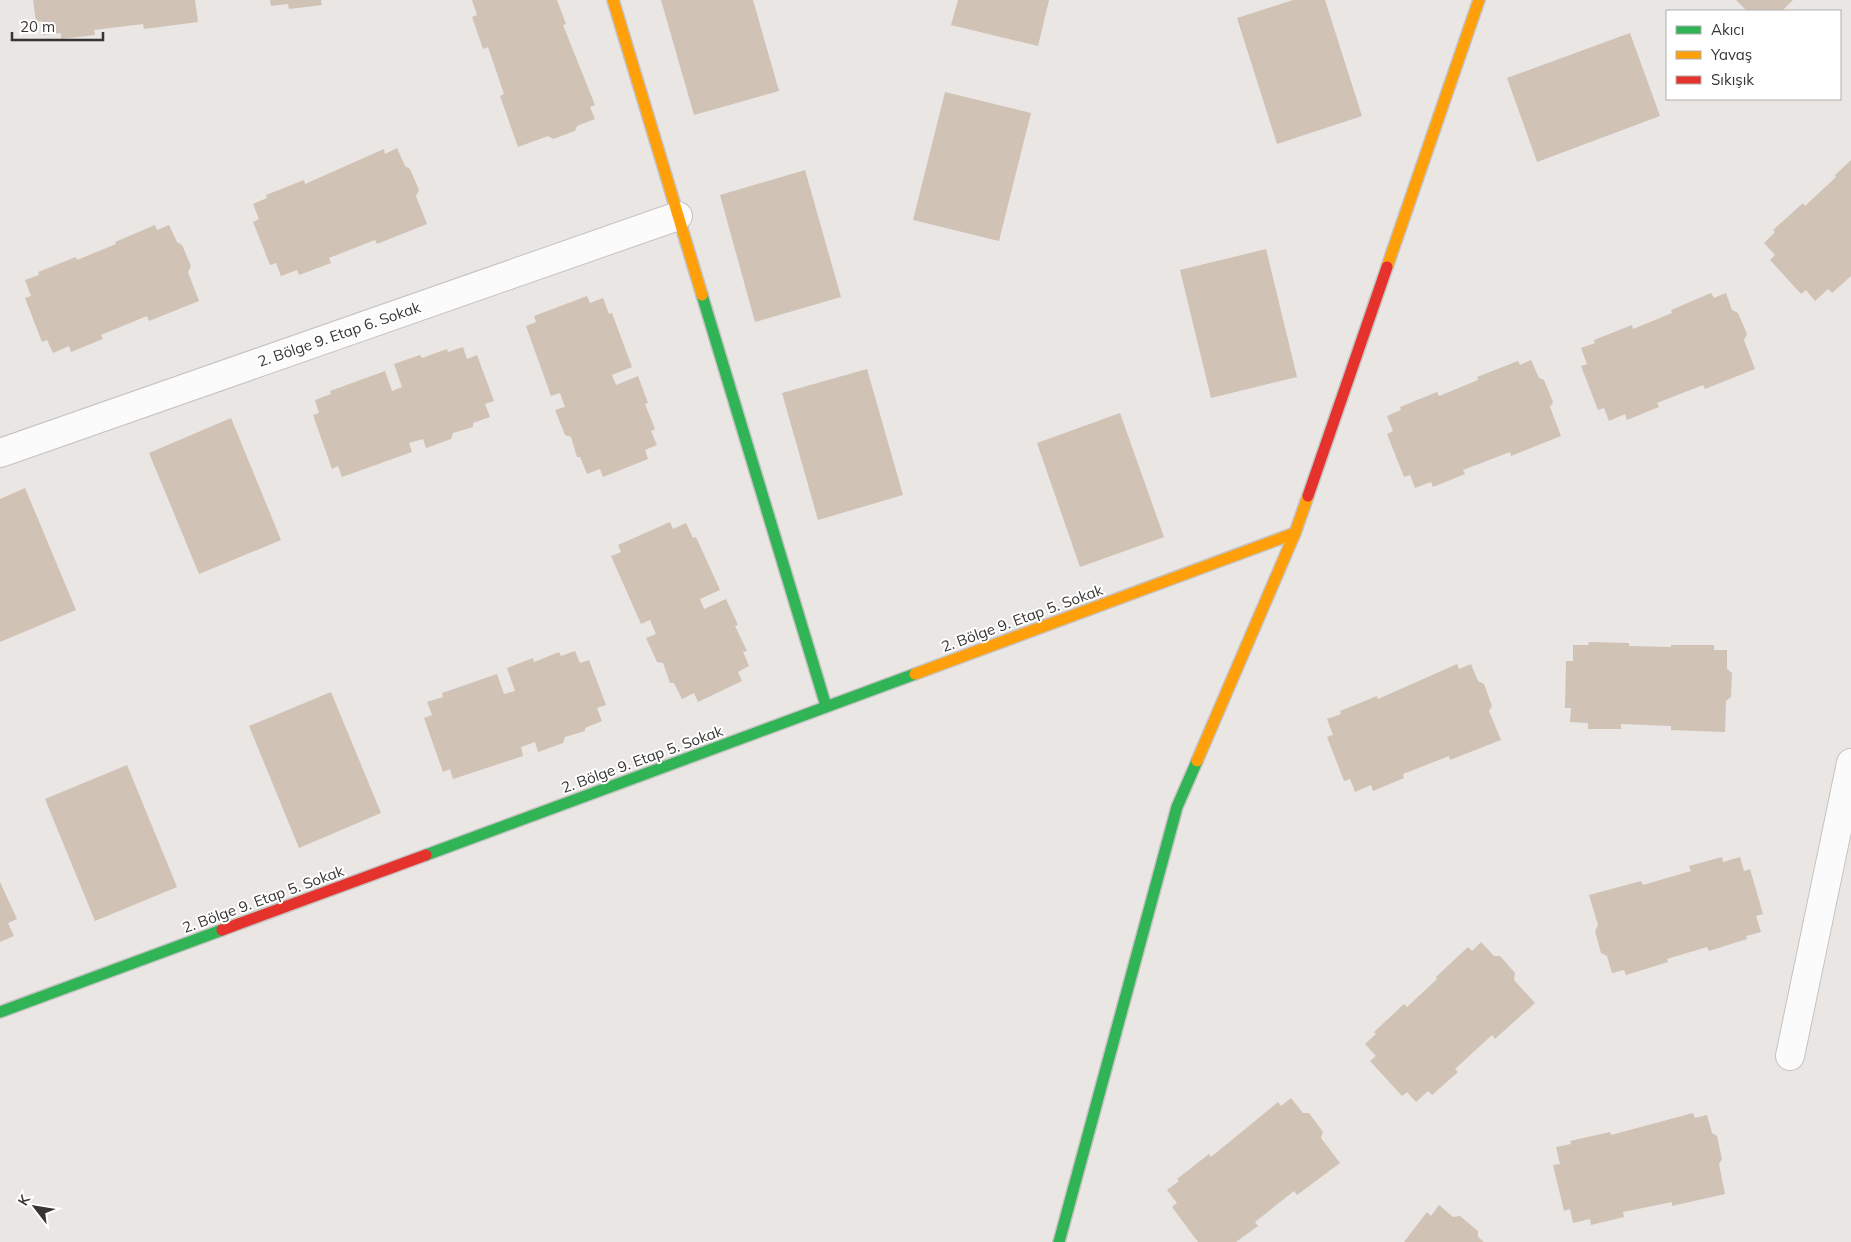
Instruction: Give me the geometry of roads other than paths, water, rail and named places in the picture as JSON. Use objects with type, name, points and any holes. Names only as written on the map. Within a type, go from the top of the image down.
[{"type":"street","points":[[613,0],[826,706]]},
{"type":"street","points":[[1059,1242],[1177,807],[1295,533],[1480,0]]},
{"type":"street","name":"2. Bölge 9. Etap 6. Sokak","points":[[0,452],[678,216]]},
{"type":"street","name":"2. Bölge 9. Etap 5. Sokak","points":[[0,1012],[1295,533]]},
{"type":"street","points":[[1790,1056],[1851,763]]}]
